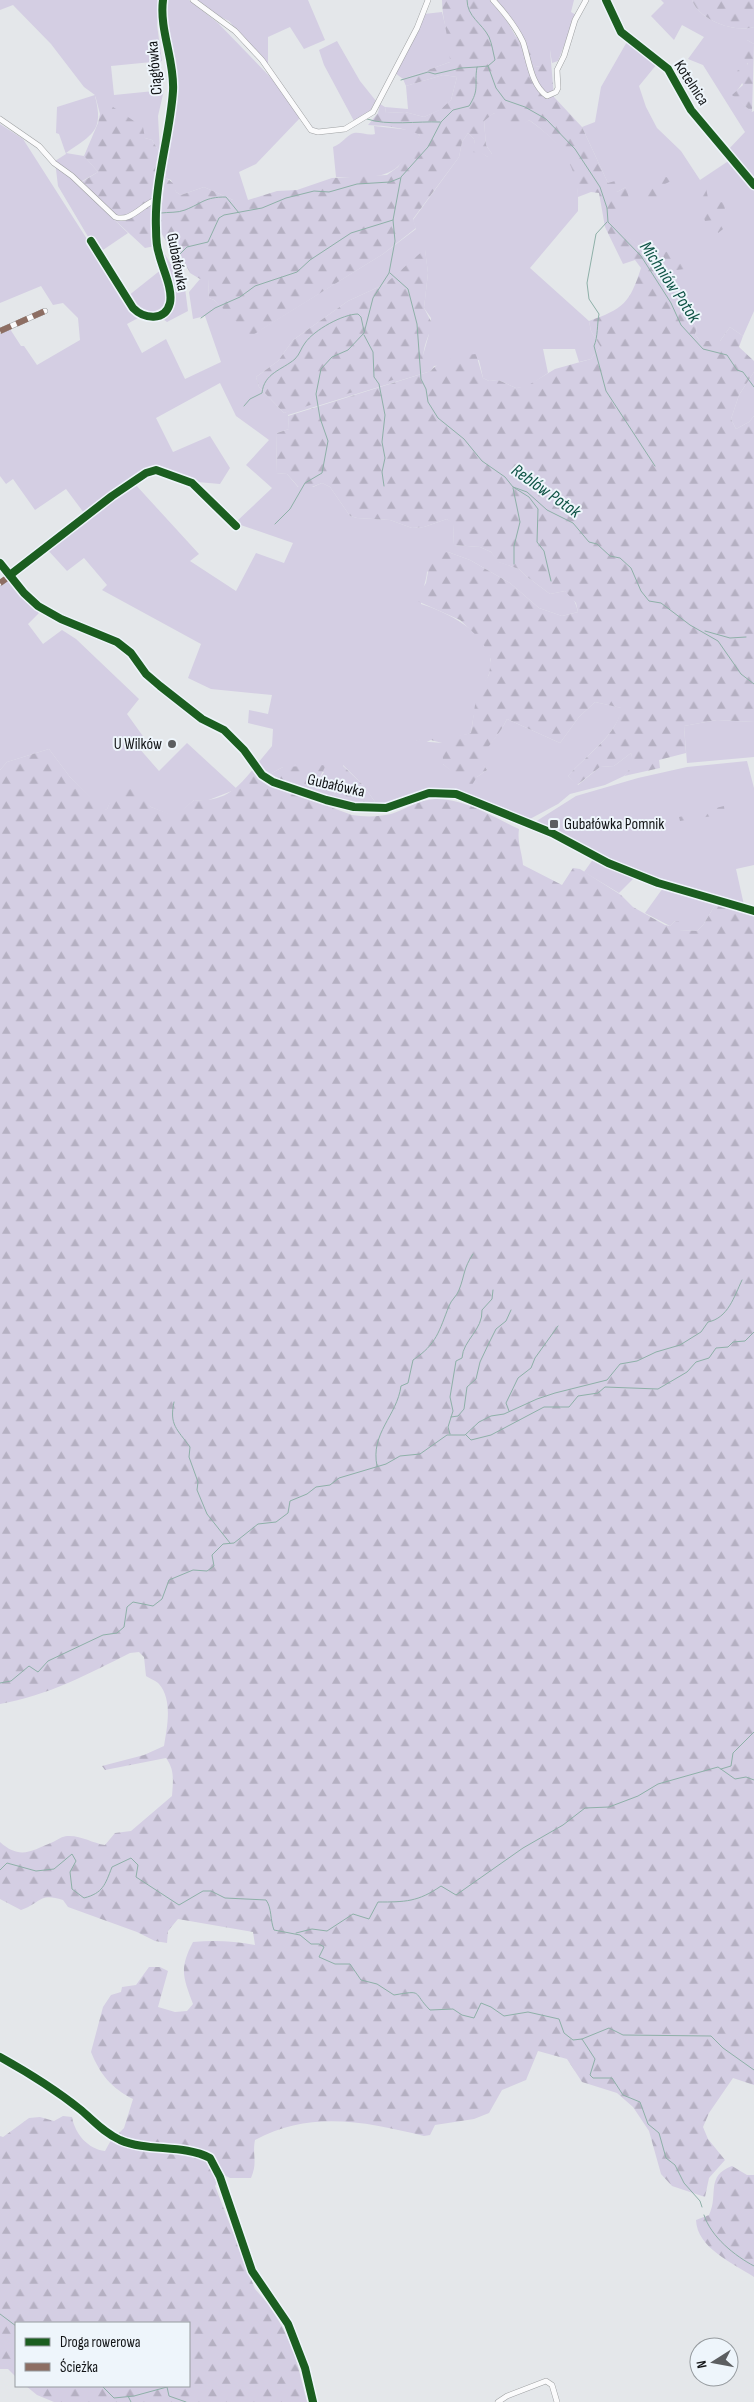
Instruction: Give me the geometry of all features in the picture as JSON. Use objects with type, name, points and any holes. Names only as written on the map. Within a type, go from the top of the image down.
[{"type":"street","name":"Ciągłówka","points":[[163,0],[163,15],[170,54],[173,89],[163,163]]},
{"type":"street","points":[[193,0],[235,31],[262,60],[311,130],[318,132],[345,129],[373,112],[417,28],[428,0]]},
{"type":"street","points":[[493,0],[506,15],[522,42],[530,69],[541,92],[547,96],[556,92],[558,88],[557,70],[564,56],[575,20],[586,0]]},
{"type":"street","name":"Kotelnica","points":[[606,0],[621,32],[668,69],[691,110],[754,185]]},
{"type":"street","points":[[0,120],[39,146],[54,163],[72,176],[116,217],[122,220],[128,218],[146,203],[158,199]]},
{"type":"street","name":"Gubałówka","points":[[91,242],[134,308],[141,315],[148,317],[161,314],[170,302],[158,253],[156,227],[163,163]]},
{"type":"street","points":[[0,331],[45,311]]},
{"type":"street","points":[[0,583],[112,496],[146,473],[156,470],[192,483],[236,526]]},
{"type":"street","name":"Gubałówka","points":[[0,563],[38,606],[61,619],[117,642],[131,653],[146,674],[160,686],[202,718],[224,730],[244,750],[262,775],[273,782],[326,800],[354,807],[386,808],[429,793],[456,794],[552,833],[608,863],[658,883],[754,911]]},
{"type":"street","points":[[0,2057],[81,2110],[100,2128],[119,2140],[130,2144],[206,2156],[214,2162],[252,2271],[288,2324],[305,2368],[313,2402]]},
{"type":"street","points":[[498,2402],[507,2396],[546,2381],[552,2385],[556,2402]]},
{"type":"green space","points":[[0,0],[162,0],[157,25],[162,61],[111,66],[114,95],[164,90],[158,116],[160,153],[152,140],[145,138],[95,96],[98,117],[94,130],[83,141],[66,153],[84,156],[98,172],[77,184],[128,233],[100,252],[90,240],[58,186],[55,161],[66,154],[59,134],[56,133],[57,107],[95,95],[84,87],[51,44],[13,5],[0,10]]},
{"type":"green space","points":[[167,0],[189,0],[218,23],[275,82],[300,118],[256,164],[239,172],[248,200],[233,200],[204,187],[181,195],[176,192],[171,180],[165,178],[175,90],[174,62],[165,5]]},
{"type":"green space","points":[[195,0],[308,0],[325,40],[304,49],[290,27],[268,37],[268,66],[229,21],[214,14]]},
{"type":"green space","points":[[442,0],[490,0],[507,21],[516,37],[536,41],[532,54],[526,58],[530,65],[540,67],[540,50],[550,50],[554,97],[582,127],[608,183],[615,181],[617,192],[626,187],[629,198],[616,228],[646,251],[657,273],[697,328],[695,334],[700,341],[720,341],[730,327],[743,336],[739,347],[754,361],[754,372],[739,395],[731,419],[736,429],[749,422],[754,416],[754,722],[717,720],[684,726],[686,753],[659,760],[660,768],[624,776],[633,765],[631,753],[614,766],[600,767],[577,785],[568,776],[600,745],[619,718],[621,708],[595,702],[579,717],[560,743],[507,719],[486,750],[481,761],[487,770],[477,777],[470,788],[443,764],[442,743],[431,740],[415,747],[412,744],[417,740],[431,736],[471,733],[475,705],[482,685],[489,675],[491,660],[478,637],[460,620],[415,600],[426,583],[430,561],[439,553],[448,552],[470,560],[510,583],[539,608],[562,616],[578,612],[576,603],[565,591],[550,594],[519,569],[498,562],[491,552],[480,547],[454,545],[453,524],[447,519],[424,527],[412,528],[390,520],[357,518],[350,516],[330,487],[322,483],[302,491],[287,474],[276,473],[277,433],[289,429],[288,416],[431,371],[434,367],[445,361],[464,356],[476,354],[483,378],[489,381],[498,380],[516,388],[527,386],[555,369],[591,359],[600,346],[591,331],[589,321],[610,313],[624,303],[633,289],[641,268],[635,260],[623,264],[605,227],[599,193],[591,192],[578,197],[574,173],[563,153],[548,135],[529,120],[515,131],[494,113],[484,121],[486,145],[492,154],[493,160],[481,153],[472,152],[475,147],[474,139],[468,133],[462,142],[459,157],[413,219],[416,228],[383,254],[251,336],[214,300],[209,298],[208,279],[200,279],[190,273],[180,254],[171,250],[159,229],[165,178],[173,183],[176,192],[181,195],[204,187],[233,200],[248,200],[277,191],[297,190],[332,178],[387,175],[398,167],[420,135],[388,126],[368,125],[378,113],[380,104],[385,107],[386,113],[405,112],[424,117],[441,109],[451,100],[457,77],[443,75],[406,86],[403,79],[450,62]]},
{"type":"green space","points":[[495,0],[574,0],[571,12],[576,15],[558,61],[552,63],[550,50],[540,50],[540,67],[530,65],[521,39]]},
{"type":"green space","points":[[661,0],[692,0],[702,14],[718,23],[737,28],[754,27],[754,44],[747,40],[747,70],[739,89],[733,95],[752,112],[754,111],[754,181],[728,150],[745,132],[703,65],[688,59],[704,37],[682,25],[674,40],[651,16],[664,3]]},
{"type":"green space","points":[[692,0],[754,0],[754,27],[737,28],[718,23],[702,14]]},
{"type":"green space","points":[[442,12],[450,45],[450,62],[403,79],[395,73],[424,14]]},
{"type":"green space","points":[[628,40],[657,64],[639,86],[646,107],[657,128],[681,151],[700,180],[730,160],[754,189],[754,311],[743,336],[730,327],[720,341],[700,341],[695,334],[697,328],[657,273],[646,251],[615,228],[626,187],[617,192],[608,183],[582,127],[595,122],[601,87]]},
{"type":"green space","points":[[747,40],[754,44],[752,112],[732,95],[743,85],[737,71],[748,64],[741,54]]},
{"type":"green space","points":[[337,41],[360,81],[376,101],[370,111],[354,121],[324,65],[319,50]]},
{"type":"green space","points":[[443,75],[457,77],[451,100],[442,109],[424,117],[405,112],[386,113],[385,107],[408,109],[406,86]]},
{"type":"green space","points":[[95,95],[143,127],[145,138],[152,140],[160,153],[154,206],[155,246],[145,248],[77,185],[98,172],[84,156],[100,114]]},
{"type":"green space","points":[[494,113],[519,126],[529,120],[554,141],[570,161],[578,189],[578,211],[530,268],[589,321],[591,331],[600,346],[591,359],[579,362],[575,349],[543,349],[548,373],[527,387],[516,388],[498,380],[489,381],[483,378],[479,360],[434,366],[431,371],[288,415],[289,429],[277,433],[276,473],[287,474],[298,487],[313,487],[322,483],[330,487],[350,516],[357,518],[390,520],[412,528],[424,527],[447,519],[453,523],[454,545],[480,547],[491,552],[499,562],[519,569],[550,594],[565,591],[572,597],[578,612],[562,616],[539,608],[510,583],[470,560],[448,552],[427,572],[422,595],[421,604],[444,613],[470,628],[488,649],[491,661],[488,676],[476,704],[471,733],[416,741],[443,743],[443,764],[463,780],[477,777],[487,770],[480,761],[507,719],[560,743],[579,717],[595,702],[622,708],[614,727],[600,745],[568,776],[578,785],[600,767],[614,766],[631,753],[634,765],[624,776],[605,785],[570,794],[558,804],[528,820],[487,805],[456,790],[440,790],[415,794],[378,806],[363,785],[343,765],[342,783],[333,796],[312,791],[324,772],[283,767],[270,774],[264,772],[258,763],[272,746],[273,729],[248,723],[249,710],[268,714],[272,695],[211,689],[188,678],[201,644],[102,590],[107,585],[84,558],[67,571],[46,548],[134,483],[199,554],[190,561],[236,591],[256,553],[284,563],[293,543],[235,523],[272,488],[246,465],[269,440],[236,416],[220,383],[156,418],[173,452],[210,436],[230,468],[220,484],[186,481],[157,468],[136,478],[84,513],[66,489],[35,510],[13,479],[6,484],[0,476],[0,333],[10,329],[37,365],[80,340],[78,318],[63,303],[53,305],[41,286],[0,303],[0,124],[23,139],[133,311],[140,317],[127,324],[142,353],[166,339],[185,379],[221,362],[205,316],[193,319],[189,292],[200,279],[208,279],[209,298],[214,300],[252,335],[383,254],[416,229],[413,220],[459,157],[462,142],[468,133],[474,139],[475,145],[480,151],[488,157],[492,154],[486,145],[484,120]],"holes":[[[425,250],[428,273],[424,308],[431,318],[422,359],[284,413],[259,387],[256,377],[278,361],[293,340],[348,301],[385,284]]]},
{"type":"green space","points":[[374,126],[410,130],[420,135],[403,161],[395,169],[387,173],[366,177],[336,177],[333,147],[354,133],[375,134]]},
{"type":"green space","points":[[655,172],[673,180],[663,185],[672,194],[660,204],[655,199],[649,204],[645,201],[650,177]]},
{"type":"green space","points":[[705,183],[709,203],[724,202],[727,226],[718,233],[714,220],[705,221],[696,197],[695,185]]},
{"type":"green space","points":[[425,249],[428,273],[424,308],[436,331],[429,334],[425,347],[423,356],[426,370],[284,413],[259,387],[256,377],[278,361],[293,340],[348,301],[385,284]]},
{"type":"green space","points":[[161,251],[163,251],[185,288],[188,311],[167,322],[159,316],[173,301]]},
{"type":"green space","points":[[680,251],[685,269],[676,270],[664,261],[663,252]]},
{"type":"green space","points":[[162,269],[168,303],[155,311],[145,313],[132,303],[128,296]]},
{"type":"green space","points":[[754,372],[754,416],[749,422],[736,429],[731,419],[739,395]]},
{"type":"green space","points":[[6,575],[39,613],[28,624],[43,644],[62,630],[76,639],[139,699],[127,714],[145,739],[138,747],[159,771],[187,743],[237,789],[206,801],[194,800],[175,817],[151,807],[144,801],[110,803],[107,809],[103,811],[70,777],[49,749],[7,762],[0,770],[0,580]]},
{"type":"green space","points":[[717,720],[754,722],[754,757],[687,763],[684,726]]},
{"type":"green space","points":[[49,749],[70,777],[103,810],[107,809],[110,802],[130,789],[136,791],[151,807],[175,816],[194,800],[214,799],[228,793],[241,783],[254,768],[259,777],[273,786],[352,815],[386,815],[423,801],[435,799],[457,802],[489,814],[519,829],[519,843],[523,865],[562,885],[573,868],[580,869],[621,895],[633,907],[665,925],[670,926],[675,921],[679,921],[679,930],[697,931],[703,925],[717,902],[754,914],[754,2085],[733,2078],[709,2113],[703,2127],[708,2139],[725,2160],[709,2178],[705,2197],[672,2186],[661,2174],[649,2131],[633,2107],[617,2093],[582,2082],[567,2059],[538,2051],[526,2080],[502,2090],[489,2113],[474,2119],[435,2125],[430,2135],[424,2136],[360,2123],[318,2122],[276,2131],[255,2140],[255,2163],[251,2178],[230,2178],[222,2174],[215,2186],[255,2289],[269,2305],[283,2328],[295,2355],[307,2402],[54,2402],[37,2395],[27,2387],[190,2387],[190,2322],[15,2322],[15,2376],[8,2369],[0,2369],[0,2136],[3,2137],[29,2118],[40,2117],[54,2121],[63,2116],[72,2117],[76,2129],[83,2140],[99,2150],[105,2151],[110,2142],[124,2128],[133,2099],[118,2090],[107,2080],[91,2052],[103,2007],[111,1995],[121,1992],[122,1987],[136,1985],[149,1967],[160,1967],[168,1971],[158,2007],[175,2012],[187,2011],[193,2004],[185,1980],[184,1966],[193,1942],[224,1941],[255,1945],[253,1932],[178,1919],[168,1931],[167,1943],[155,1941],[137,1932],[68,1907],[63,1900],[49,1897],[44,1898],[21,1910],[0,1899],[0,1842],[7,1848],[20,1852],[32,1851],[67,1836],[105,1845],[115,1833],[131,1831],[172,1796],[173,1785],[172,1771],[166,1758],[105,1770],[102,1766],[144,1755],[164,1746],[168,1714],[166,1698],[158,1683],[146,1676],[144,1657],[139,1652],[130,1653],[51,1690],[0,1704],[0,770],[7,762]]},
{"type":"green space","points":[[747,761],[754,788],[754,865],[736,869],[744,905],[650,878],[598,855],[535,822],[576,796],[638,778],[687,767]]},
{"type":"green space","points":[[326,765],[313,791],[333,796],[342,783],[342,765],[363,785],[378,806],[349,803],[322,796],[270,774],[283,767]]},
{"type":"green space","points":[[724,806],[725,814],[680,821],[679,817]]},
{"type":"green space","points":[[594,858],[636,876],[619,893],[584,872]]},
{"type":"green space","points":[[663,888],[717,902],[703,925],[697,931],[679,930],[675,921],[670,926],[645,913]]},
{"type":"green space","points":[[732,2166],[747,2175],[754,2175],[754,2277],[709,2247],[698,2230],[696,2220],[709,2215],[712,2208],[715,2181],[718,2175]]},
{"type":"waterway","points":[[275,524],[290,509],[305,483],[322,473],[328,441],[320,418],[316,394],[321,369],[332,357],[348,350],[364,333],[373,298],[389,273],[395,241],[393,220],[401,177],[428,147],[441,122],[453,110],[469,106],[476,91],[477,67],[488,66],[495,60],[489,37],[469,11],[467,0]]},
{"type":"waterway","name":"Michniów Potok","points":[[488,66],[496,88],[505,100],[525,107],[546,119],[575,149],[600,187],[607,208],[608,222],[641,256],[671,303],[681,325],[703,349],[727,355],[737,370],[743,372],[754,387]]},
{"type":"waterway","points":[[401,80],[428,72],[435,74],[461,68],[477,67]]},
{"type":"waterway","points":[[367,119],[393,123],[440,122]]},
{"type":"waterway","points":[[177,257],[187,247],[208,242],[219,218],[224,215],[262,208],[286,198],[314,191],[329,192],[357,184],[390,182],[400,178]]},
{"type":"waterway","points":[[161,213],[182,211],[208,199],[219,197],[226,197],[239,213]]},
{"type":"waterway","points":[[201,318],[215,308],[240,297],[255,286],[297,272],[310,260],[351,233],[393,220]]},
{"type":"waterway","points":[[607,222],[596,234],[587,283],[589,299],[599,314],[594,346],[606,391],[655,466]]},
{"type":"waterway","name":"Reblów Potok","points":[[390,273],[408,289],[417,324],[421,379],[426,389],[428,402],[438,418],[464,439],[482,461],[505,477],[513,487],[527,492],[547,510],[573,523],[589,542],[597,544],[610,556],[620,558],[631,568],[641,591],[649,601],[661,603],[690,625],[718,641],[741,674],[754,684]]},
{"type":"waterway","points":[[244,406],[250,399],[262,393],[263,386],[270,376],[295,359],[309,338],[322,328],[337,320],[358,314],[361,317],[364,331]]},
{"type":"waterway","points":[[364,335],[373,352],[374,377],[379,384],[385,415],[382,442],[385,458],[382,472],[384,486]]},
{"type":"waterway","points":[[513,487],[529,497],[538,509],[537,542],[544,551],[551,581]]},
{"type":"waterway","points":[[513,488],[520,522],[514,546],[514,564]]},
{"type":"waterway","points":[[705,631],[730,638],[746,637]]},
{"type":"waterway","points":[[377,1466],[377,1444],[380,1434],[395,1407],[401,1386],[408,1383],[413,1360],[427,1348],[440,1330],[473,1254]]},
{"type":"waterway","points":[[0,1683],[11,1681],[29,1666],[38,1672],[48,1661],[103,1635],[117,1633],[124,1627],[127,1607],[133,1602],[153,1606],[162,1599],[169,1580],[193,1570],[207,1571],[214,1566],[212,1555],[223,1544],[234,1543],[258,1524],[276,1522],[288,1513],[290,1501],[307,1494],[316,1487],[330,1485],[339,1478],[386,1464],[400,1456],[420,1454],[447,1435],[465,1435],[479,1422],[491,1416],[504,1414],[555,1393],[607,1380],[620,1364],[637,1361],[656,1352],[680,1345],[701,1332],[708,1322],[721,1316],[730,1306],[742,1280]]},
{"type":"waterway","points":[[450,1434],[448,1427],[453,1411],[450,1397],[456,1361],[462,1358],[463,1352],[479,1323],[482,1310],[492,1299],[493,1290]]},
{"type":"waterway","points":[[451,1417],[458,1416],[464,1409],[467,1387],[476,1379],[480,1362],[496,1329],[506,1321],[511,1310]]},
{"type":"waterway","points":[[509,1411],[506,1403],[518,1378],[531,1368],[535,1358],[558,1326]]},
{"type":"waterway","points":[[466,1435],[471,1440],[491,1435],[544,1407],[569,1407],[578,1396],[598,1393],[605,1387],[658,1389],[687,1372],[696,1362],[709,1358],[716,1348],[728,1347],[733,1342],[745,1341],[754,1332]]},
{"type":"waterway","points":[[174,1402],[173,1422],[190,1447],[189,1457],[198,1482],[197,1490],[207,1514],[230,1543]]},
{"type":"waterway","points":[[721,1769],[731,1766],[733,1753],[754,1732]]},
{"type":"waterway","points":[[296,1933],[312,1929],[327,1931],[353,1914],[369,1919],[378,1902],[411,1900],[441,1886],[456,1895],[523,1848],[563,1825],[585,1808],[609,1807],[638,1796],[658,1784],[718,1767],[735,1779],[746,1777],[754,1780]]},
{"type":"waterway","points":[[0,1870],[7,1863],[36,1871],[54,1869],[72,1854],[76,1861],[70,1872],[72,1889],[84,1898],[95,1894],[103,1887],[112,1867],[131,1858],[138,1865],[136,1877],[179,1905],[203,1891],[211,1891],[225,1898],[266,1900],[274,1930],[300,1935],[311,1944],[319,1944],[324,1947],[319,1957],[335,1964],[350,1964],[361,1980],[377,1984],[394,1995],[414,1993],[430,2010],[453,2009],[462,2015],[474,2018],[481,2003],[504,2016],[528,2012],[559,2019],[564,2033],[573,2040],[582,2039],[595,2059],[590,2075],[593,2078],[612,2078],[623,2095],[640,2102],[648,2124],[659,2133],[666,2158],[675,2165],[684,2183],[700,2201],[702,2207]]},
{"type":"waterway","points":[[582,2039],[609,2028],[623,2035],[711,2036],[723,2048],[754,2070]]},
{"type":"waterway","points":[[704,2215],[712,2231],[724,2245],[754,2266]]},
{"type":"waterway","points":[[0,2314],[15,2325]]},
{"type":"waterway","points":[[103,2387],[114,2398],[134,2396],[167,2387]]},
{"type":"waterway","points":[[167,2387],[169,2396],[186,2402]]},
{"type":"waterway","points":[[128,2396],[131,2402]]},
{"type":"marked path","points":[[0,331],[45,311]]},
{"type":"marked path","points":[[0,583],[10,576]]},
{"type":"cycle path","points":[[91,241],[133,308],[143,315],[154,317],[164,313],[171,297],[157,248],[156,211],[171,108],[173,80],[163,23],[163,0]]},
{"type":"cycle path","points":[[606,0],[621,32],[668,69],[691,110],[754,185]]},
{"type":"cycle path","points":[[10,575],[112,496],[146,473],[156,470],[192,483],[236,526]]},
{"type":"cycle path","points":[[0,563],[24,593],[38,606],[61,619],[117,642],[131,653],[146,674],[160,686],[202,719],[224,730],[244,750],[262,775],[273,782],[326,800],[354,807],[386,808],[429,793],[456,794],[552,833],[608,863],[658,883],[754,911]]},
{"type":"cycle path","points":[[0,2057],[52,2088],[104,2130],[120,2140],[142,2146],[188,2151],[210,2158],[220,2177],[252,2271],[288,2324],[305,2368],[313,2402]]},
{"type":"place","name":"U Wilków","points":[[172,744]]},
{"type":"place","name":"Gubałówka Pomnik","points":[[554,824]]}]
